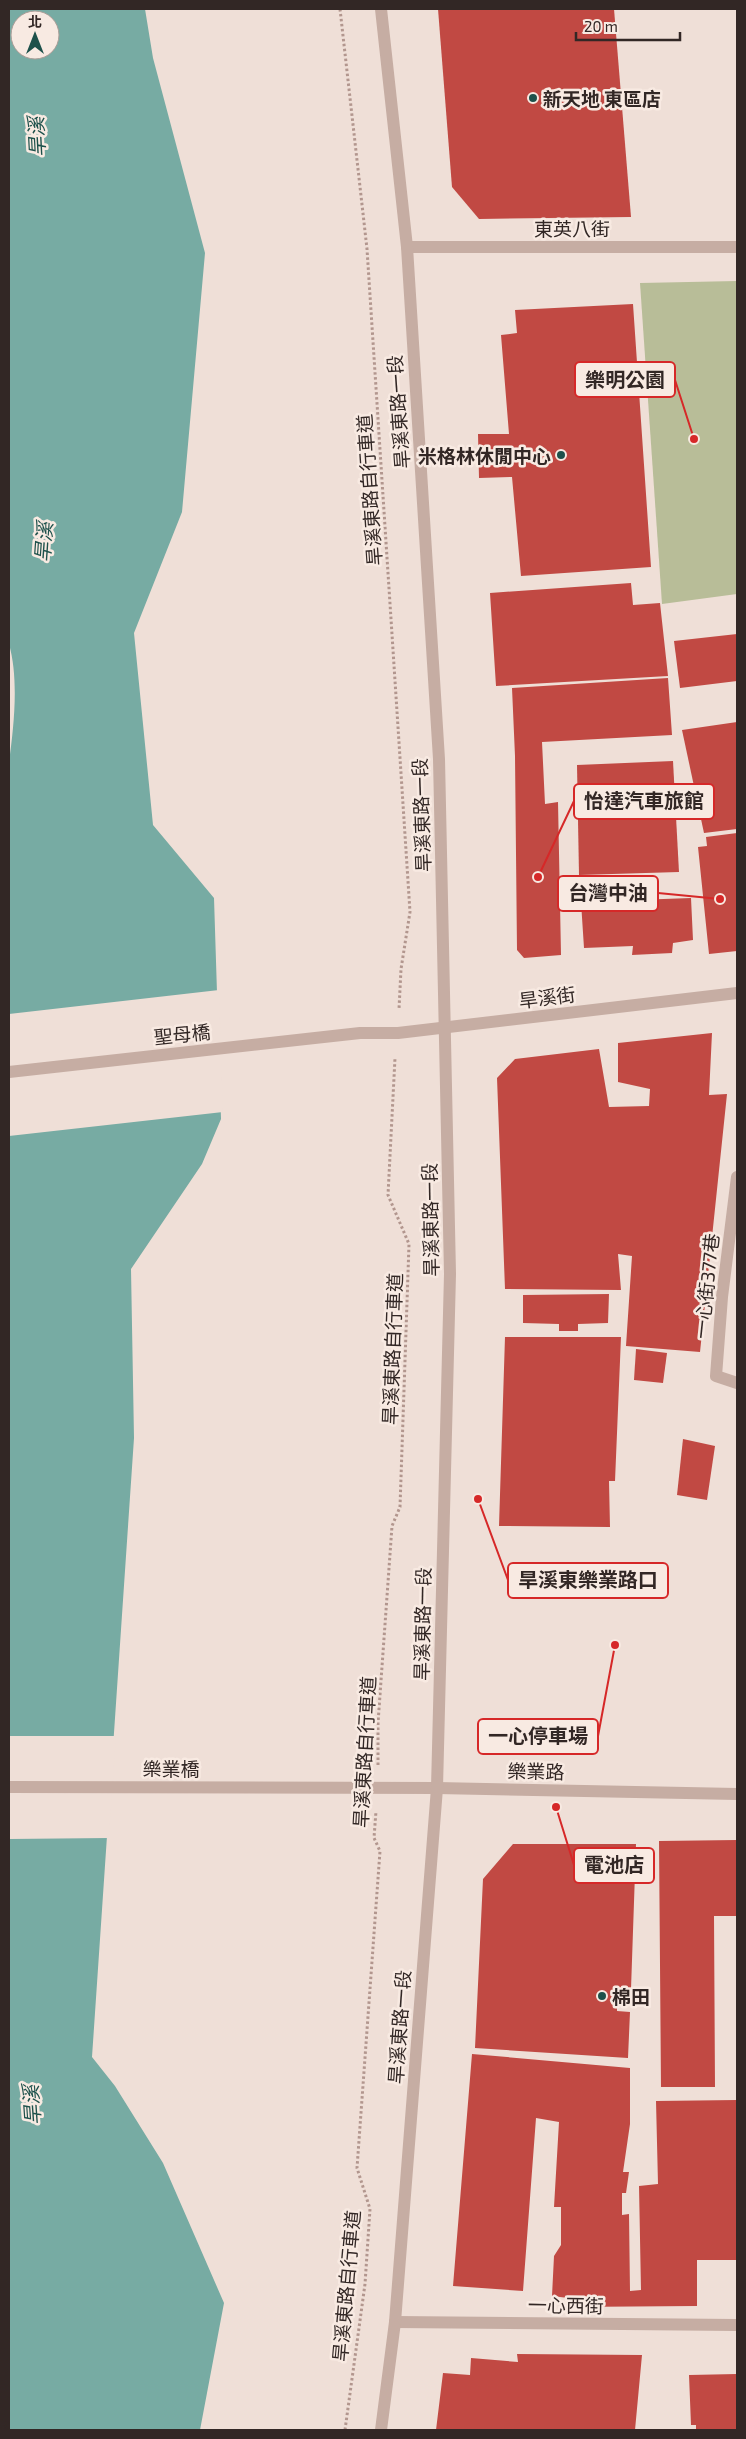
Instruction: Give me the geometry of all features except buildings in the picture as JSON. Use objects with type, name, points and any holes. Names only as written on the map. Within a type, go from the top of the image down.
[{"type":"street","name":"旱溪東路一段","points":[[381,9],[407,247],[439,759],[450,1274],[437,1788],[395,2322],[381,2430]]},
{"type":"street","name":"東英八街","points":[[407,247],[737,247]]},
{"type":"street","name":"旱溪街","points":[[360,1033],[398,1033],[737,994]]},
{"type":"street","name":"聖母橋","points":[[9,1072],[360,1033]]},
{"type":"street","name":"一心街377巷","points":[[737,1177],[722,1297],[716,1376],[737,1383]]},
{"type":"street","name":"樂業橋","points":[[9,1787],[333,1787]]},
{"type":"street","name":"樂業路","points":[[333,1787],[737,1794]]},
{"type":"street","name":"一心西街","points":[[395,2322],[737,2325]]},
{"type":"path","name":"旱溪東路自行車道","points":[[340,9],[367,249],[410,912],[401,969]]},
{"type":"path","name":"旱溪東路自行車道","points":[[345,2430],[364,2284],[370,2209],[357,2168],[380,1851],[374,1838],[378,1788],[378,1723],[392,1526],[400,1507],[410,1244],[388,1195],[393,1076]]},
{"type":"green space","points":[[737,281],[737,594],[662,604],[640,283]]},
{"type":"water","name":"旱溪","points":[[9,9],[145,9],[153,58],[205,253],[182,512],[134,633],[153,825],[214,898],[221,1119],[202,1164],[131,1269],[134,1438],[92,2057],[115,2086],[163,2163],[224,2303],[200,2430],[9,2430],[9,762],[15,687],[9,644]]},
{"type":"pier","points":[[219,990],[223,1112],[9,1136],[9,1014]]},
{"type":"pier","points":[[9,1736],[116,1736],[109,1838],[9,1839]]},
{"type":"place","name":"新天地 東區店","points":[[533,98]]},
{"type":"place","name":"樂明公園","points":[[694,439]]},
{"type":"place","name":"米格林休閒中心","points":[[561,455]]},
{"type":"place","name":"怡達汽車旅館","points":[[538,877]]},
{"type":"place","name":"台灣中油","points":[[720,899]]},
{"type":"place","name":"旱溪東樂業路口","points":[[478,1499]]},
{"type":"place","name":"一心停車場","points":[[615,1645]]},
{"type":"place","name":"電池店","points":[[556,1807]]},
{"type":"place","name":"棉田","points":[[602,1996]]}]
